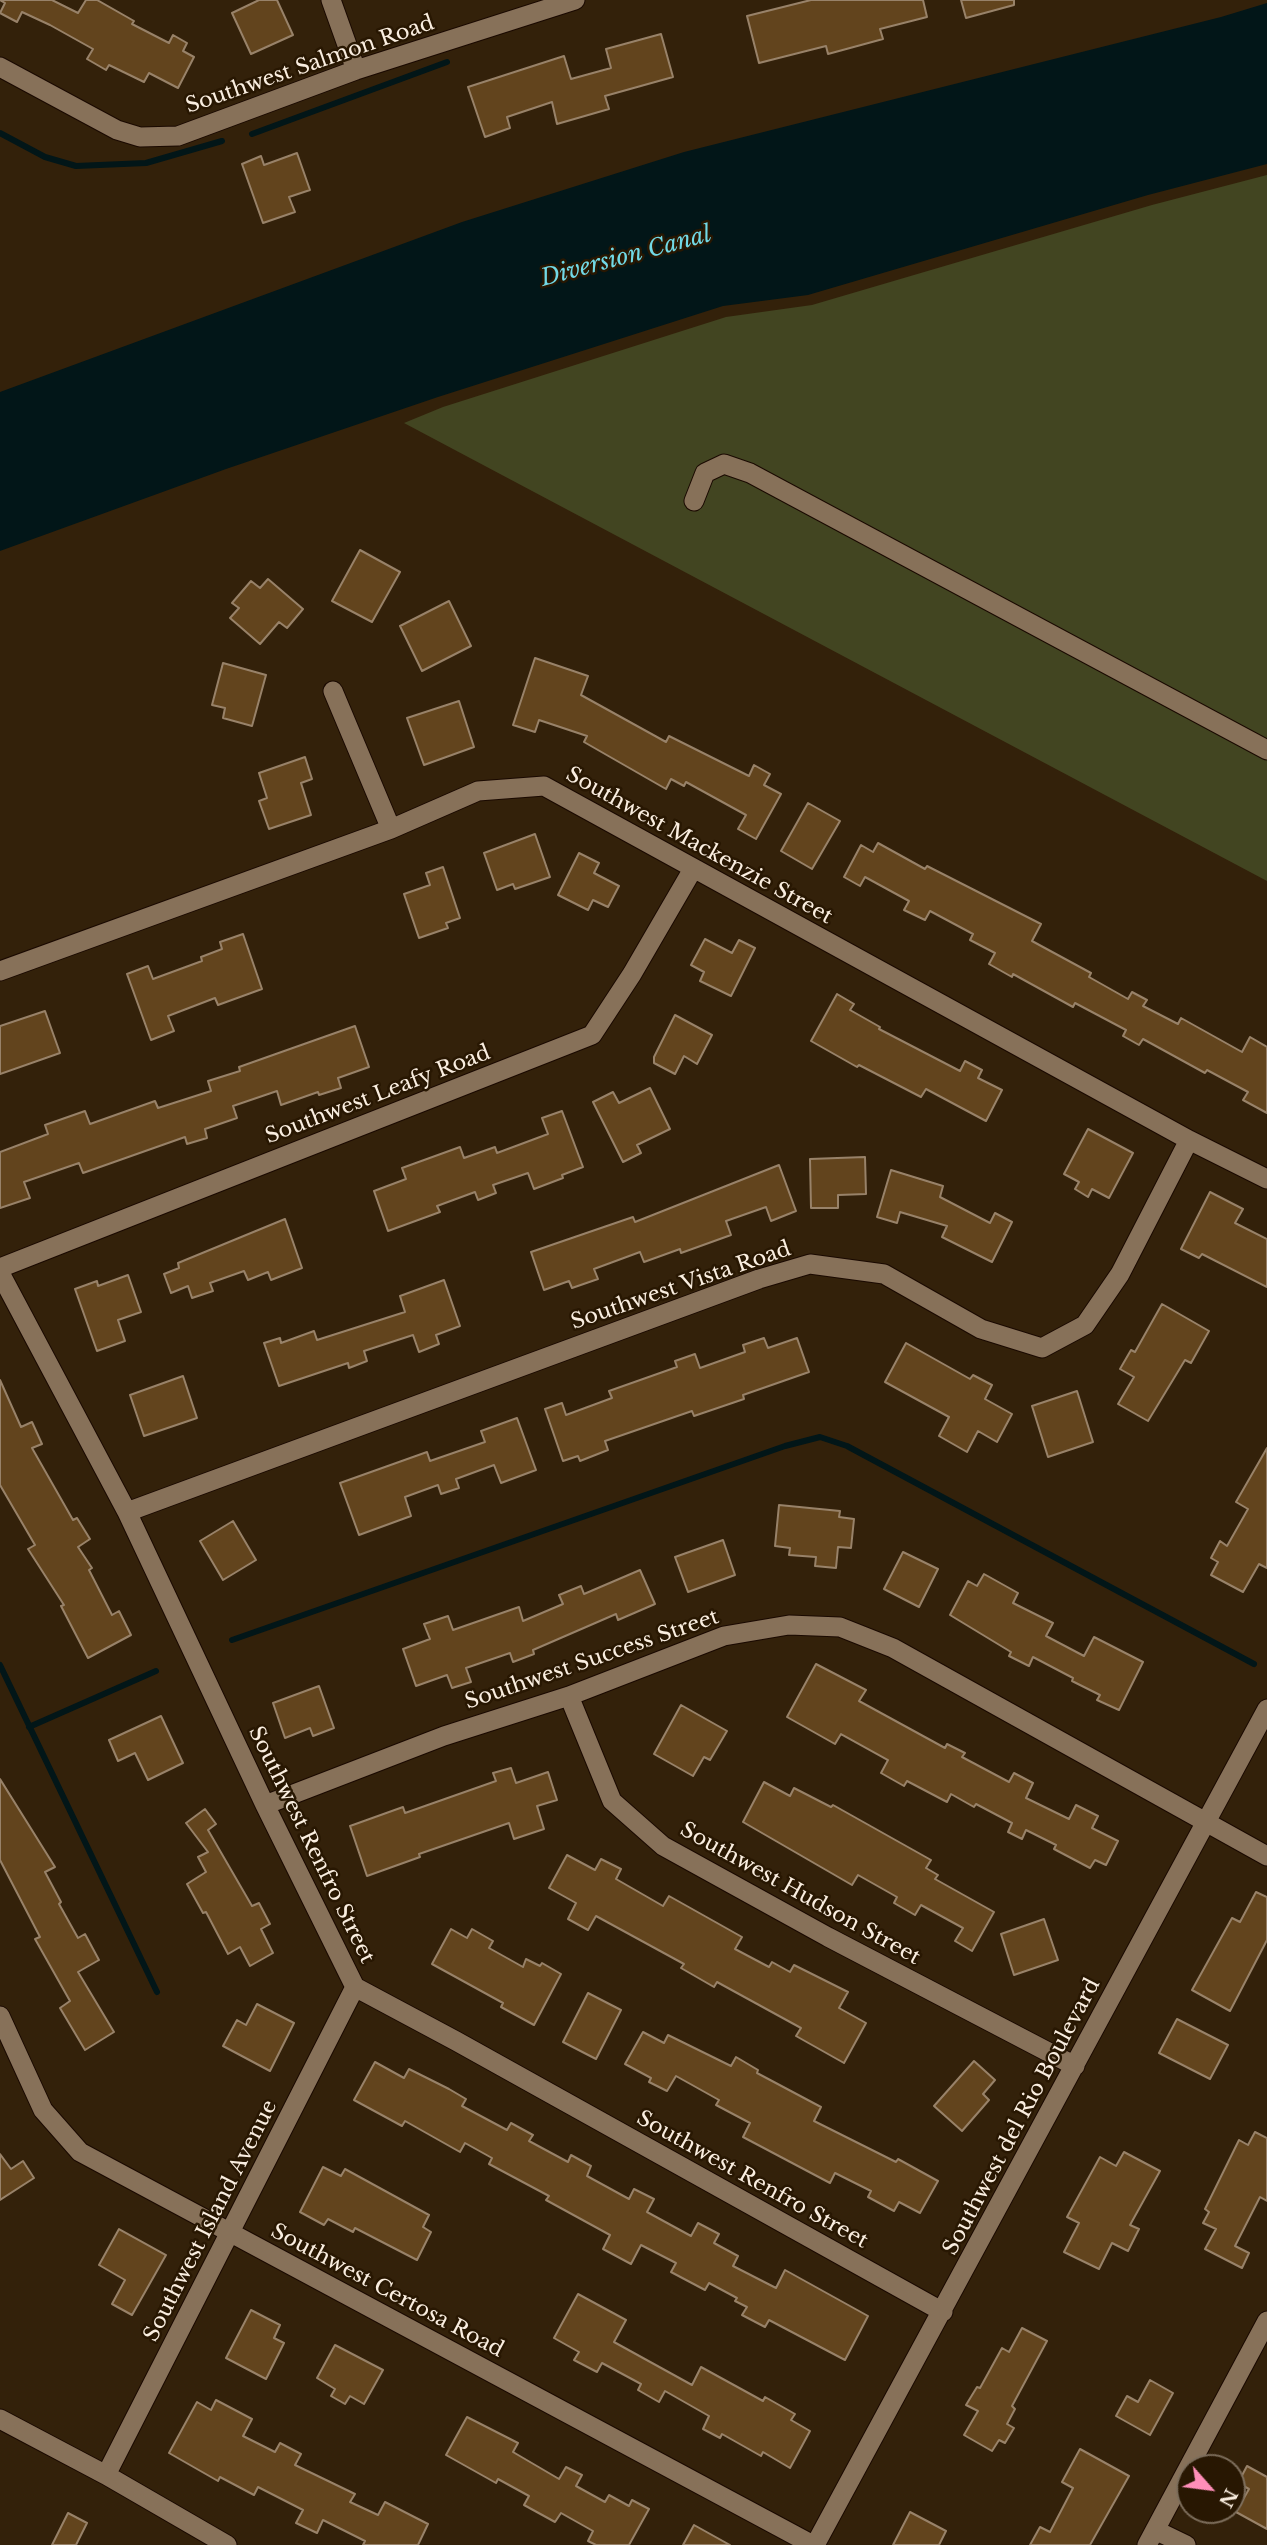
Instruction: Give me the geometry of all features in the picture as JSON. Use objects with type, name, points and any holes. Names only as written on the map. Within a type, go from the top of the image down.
[{"type":"street","points":[[331,0],[356,70]]},
{"type":"street","name":"Southwest Salmon Road","points":[[0,66],[117,130],[140,137],[178,136],[356,70],[575,0]]},
{"type":"street","points":[[694,501],[705,473],[724,464],[750,473],[1267,750]]},
{"type":"street","points":[[332,691],[391,829]]},
{"type":"street","name":"Southwest Mackenzie Street","points":[[0,971],[391,829],[478,791],[544,786],[1189,1140],[1267,1179]]},
{"type":"street","name":"Southwest Leafy Road","points":[[0,1270],[592,1035],[632,974],[693,869]]},
{"type":"street","name":"Southwest Vista Road","points":[[127,1512],[759,1279],[810,1264],[884,1274],[981,1329],[1042,1348],[1085,1325],[1120,1274],[1189,1140]]},
{"type":"street","name":"Southwest Renfro Street","points":[[0,1270],[127,1512],[265,1805],[355,1987],[943,2312]]},
{"type":"street","name":"Southwest Success Street","points":[[265,1805],[444,1736],[569,1696],[724,1636],[789,1625],[840,1628],[893,1648],[1267,1856]]},
{"type":"street","name":"Southwest Hudson Street","points":[[569,1696],[612,1801],[663,1846],[828,1937],[1075,2066]]},
{"type":"street","name":"Southwest del Rio Boulevard","points":[[814,2545],[943,2312],[1267,1709]]},
{"type":"street","name":"Southwest Island Avenue","points":[[106,2475],[355,1987]]},
{"type":"street","name":"Southwest Certosa Road","points":[[0,2016],[44,2110],[80,2152],[814,2545]]},
{"type":"street","points":[[1186,2545],[1151,2537],[1267,2321]]},
{"type":"street","points":[[0,2419],[106,2475],[228,2545]]},
{"type":"green space","points":[[1267,175],[1267,881],[404,423],[443,407],[726,317],[812,305],[1152,205]]},
{"type":"water","name":"Diversion Canal","points":[[1267,3],[1267,164],[1148,195],[808,295],[723,306],[438,397],[226,469],[0,551],[0,392],[462,222],[684,152],[1221,17]]},
{"type":"building","points":[[0,0],[52,0],[78,13],[86,0],[97,0],[134,21],[132,24],[169,43],[173,35],[187,43],[183,51],[194,57],[178,88],[149,73],[144,82],[109,65],[106,70],[87,59],[93,49],[50,25],[22,12],[17,22],[0,13],[5,3]]},
{"type":"building","points":[[259,0],[277,0],[293,35],[251,54],[232,13]]},
{"type":"building","points":[[811,0],[923,0],[927,17],[880,29],[883,39],[828,54],[826,46],[759,63],[747,16]]},
{"type":"building","points":[[961,0],[1014,0],[1014,5],[966,18]]},
{"type":"building","points":[[661,34],[673,77],[605,96],[609,109],[557,124],[552,102],[507,117],[510,128],[485,137],[468,87],[564,56],[571,79],[611,68],[606,49]]},
{"type":"building","points":[[297,153],[310,190],[289,197],[295,212],[263,223],[242,164],[261,156],[264,165]]},
{"type":"building","points":[[360,550],[400,572],[372,622],[332,601]]},
{"type":"building","points":[[268,579],[303,609],[287,628],[279,622],[260,644],[230,618],[239,608],[232,603],[251,581],[260,588]]},
{"type":"building","points":[[449,601],[471,646],[422,671],[400,626]]},
{"type":"building","points":[[535,658],[588,676],[581,695],[666,742],[669,736],[749,776],[754,765],[770,774],[764,785],[781,794],[756,839],[738,829],[746,815],[686,782],[684,786],[671,779],[666,789],[584,742],[587,736],[539,720],[535,732],[513,725]]},
{"type":"building","points":[[223,663],[266,675],[252,726],[223,718],[225,708],[212,705]]},
{"type":"building","points":[[459,701],[474,747],[424,765],[407,718]]},
{"type":"building","points":[[305,757],[312,779],[301,783],[311,815],[269,829],[259,801],[267,798],[259,773]]},
{"type":"building","points":[[808,803],[840,821],[812,869],[781,851]]},
{"type":"building","points":[[535,834],[550,877],[515,889],[513,884],[497,890],[484,853]]},
{"type":"building","points":[[878,843],[925,869],[927,866],[1041,924],[1032,941],[1091,973],[1089,977],[1128,999],[1132,992],[1147,1000],[1143,1006],[1178,1024],[1181,1018],[1242,1052],[1250,1037],[1267,1047],[1267,1113],[1243,1100],[1248,1092],[1207,1070],[1205,1073],[1143,1039],[1139,1045],[1123,1036],[1126,1030],[1075,1003],[1073,1007],[989,964],[995,953],[970,940],[973,934],[930,911],[925,920],[904,910],[909,901],[865,877],[860,886],[844,877],[861,845],[873,852]]},
{"type":"building","points":[[579,853],[599,863],[594,873],[619,886],[608,907],[593,900],[588,910],[558,895]]},
{"type":"building","points":[[443,867],[460,918],[446,923],[448,928],[419,938],[404,894],[430,885],[426,873]]},
{"type":"building","points":[[243,934],[262,989],[218,1005],[215,998],[168,1016],[174,1031],[151,1040],[127,974],[148,966],[153,979],[202,961],[201,957],[222,949],[220,942]]},
{"type":"building","points":[[705,939],[732,953],[739,940],[755,948],[731,996],[700,981],[704,972],[691,965]]},
{"type":"building","points":[[837,994],[854,1004],[850,1010],[880,1027],[879,1029],[960,1071],[965,1061],[982,1070],[978,1078],[1002,1090],[986,1121],[926,1089],[921,1097],[859,1065],[857,1067],[811,1041]]},
{"type":"building","points":[[45,1011],[60,1053],[0,1074],[0,1026]]},
{"type":"building","points":[[675,1015],[712,1035],[697,1064],[684,1056],[675,1074],[654,1063],[654,1057]]},
{"type":"building","points":[[355,1026],[369,1067],[338,1078],[341,1088],[319,1095],[318,1092],[281,1105],[277,1091],[233,1106],[237,1118],[205,1129],[207,1138],[187,1144],[185,1137],[83,1173],[79,1163],[24,1182],[30,1198],[0,1208],[0,1152],[48,1134],[45,1125],[85,1111],[90,1124],[155,1101],[158,1108],[211,1091],[208,1081],[240,1071],[239,1067]]},
{"type":"building","points":[[650,1088],[670,1129],[637,1145],[641,1153],[623,1162],[593,1102],[613,1092],[619,1103]]},
{"type":"building","points":[[562,1111],[583,1167],[534,1189],[528,1173],[493,1185],[496,1193],[478,1200],[475,1192],[437,1206],[440,1212],[388,1231],[374,1191],[406,1179],[402,1168],[460,1147],[464,1158],[495,1147],[497,1153],[548,1134],[542,1118]]},
{"type":"building","points":[[1088,1129],[1133,1153],[1109,1198],[1092,1189],[1088,1197],[1075,1189],[1079,1182],[1064,1174]]},
{"type":"building","points":[[865,1157],[866,1194],[838,1195],[838,1208],[811,1208],[810,1159]]},
{"type":"building","points":[[779,1165],[796,1211],[771,1221],[766,1207],[726,1221],[731,1235],[681,1253],[680,1249],[644,1262],[640,1252],[594,1269],[598,1279],[572,1288],[569,1281],[544,1290],[531,1252],[633,1217],[635,1222]]},
{"type":"building","points":[[891,1170],[943,1186],[940,1197],[990,1223],[995,1213],[1012,1222],[992,1262],[942,1237],[947,1226],[900,1212],[897,1223],[877,1217]]},
{"type":"building","points":[[1210,1192],[1243,1209],[1235,1223],[1267,1239],[1267,1287],[1202,1254],[1199,1258],[1181,1249]]},
{"type":"building","points":[[285,1219],[302,1268],[271,1280],[268,1272],[248,1280],[244,1271],[210,1283],[213,1291],[192,1298],[188,1286],[171,1293],[164,1274],[179,1268],[178,1263]]},
{"type":"building","points":[[128,1275],[141,1312],[118,1320],[125,1341],[97,1351],[75,1289],[97,1281],[98,1286]]},
{"type":"building","points":[[444,1280],[460,1326],[436,1335],[439,1344],[419,1352],[413,1335],[364,1351],[367,1361],[349,1368],[348,1363],[279,1386],[264,1343],[280,1338],[281,1343],[314,1331],[317,1340],[405,1312],[400,1296]]},
{"type":"building","points":[[1162,1304],[1209,1331],[1191,1363],[1185,1360],[1148,1421],[1118,1404],[1134,1377],[1120,1369],[1131,1350],[1135,1352]]},
{"type":"building","points":[[764,1338],[768,1348],[797,1338],[809,1372],[743,1395],[744,1399],[694,1416],[692,1411],[605,1441],[608,1450],[580,1461],[578,1456],[563,1461],[545,1409],[562,1403],[566,1415],[612,1398],[609,1391],[677,1367],[675,1361],[695,1354],[700,1368],[745,1352],[743,1345]]},
{"type":"building","points":[[906,1343],[970,1379],[973,1375],[992,1385],[985,1399],[1012,1414],[997,1442],[978,1431],[967,1452],[939,1436],[949,1417],[885,1382]]},
{"type":"building","points":[[183,1376],[197,1418],[144,1436],[130,1395]]},
{"type":"building","points":[[0,1380],[21,1427],[32,1422],[42,1444],[32,1448],[73,1520],[77,1518],[90,1539],[78,1547],[92,1568],[89,1570],[112,1615],[119,1611],[131,1635],[88,1658],[61,1606],[64,1605],[28,1549],[35,1545],[0,1485]]},
{"type":"building","points":[[1077,1391],[1093,1442],[1048,1457],[1032,1406]]},
{"type":"building","points":[[517,1418],[536,1470],[501,1483],[494,1465],[456,1479],[459,1488],[441,1494],[438,1485],[405,1497],[411,1516],[359,1535],[340,1483],[427,1452],[430,1461],[485,1442],[481,1431]]},
{"type":"building","points":[[1267,1448],[1267,1568],[1259,1564],[1243,1592],[1211,1575],[1218,1562],[1211,1558],[1220,1541],[1227,1546],[1248,1509],[1236,1502]]},
{"type":"building","points":[[779,1505],[840,1511],[839,1517],[854,1519],[851,1548],[838,1547],[836,1568],[815,1566],[816,1557],[789,1555],[790,1548],[775,1546]]},
{"type":"building","points":[[233,1521],[256,1560],[223,1580],[200,1541]]},
{"type":"building","points":[[723,1540],[735,1575],[688,1592],[675,1557]]},
{"type":"building","points":[[903,1552],[938,1569],[919,1607],[884,1589]]},
{"type":"building","points":[[640,1570],[655,1604],[618,1620],[616,1614],[533,1650],[534,1654],[513,1662],[510,1653],[466,1668],[471,1682],[452,1688],[447,1675],[416,1686],[403,1649],[430,1639],[424,1624],[448,1616],[453,1630],[519,1607],[523,1621],[563,1604],[559,1595],[581,1586],[584,1594]]},
{"type":"building","points":[[984,1574],[1018,1593],[1013,1603],[1053,1623],[1046,1636],[1084,1656],[1094,1637],[1143,1662],[1119,1710],[1097,1700],[1100,1695],[1072,1681],[1073,1678],[1033,1657],[1029,1666],[1009,1656],[1011,1652],[950,1615],[968,1581],[977,1586]]},
{"type":"building","points":[[816,1664],[866,1690],[859,1701],[945,1748],[947,1744],[965,1753],[962,1757],[1009,1782],[1014,1773],[1033,1783],[1026,1798],[1069,1819],[1076,1805],[1098,1816],[1092,1828],[1118,1841],[1106,1865],[1095,1860],[1090,1868],[1054,1849],[1056,1845],[1026,1830],[1022,1839],[1008,1832],[1012,1823],[951,1794],[947,1802],[907,1781],[904,1786],[881,1773],[888,1760],[841,1734],[835,1744],[787,1717]]},
{"type":"building","points":[[319,1686],[334,1728],[313,1736],[310,1728],[285,1738],[273,1703]]},
{"type":"building","points":[[681,1705],[727,1731],[710,1760],[704,1757],[693,1776],[654,1754]]},
{"type":"building","points":[[161,1716],[183,1763],[148,1780],[135,1753],[118,1761],[109,1740]]},
{"type":"building","points":[[511,1768],[516,1783],[548,1772],[557,1800],[537,1806],[544,1829],[514,1839],[509,1823],[419,1854],[420,1857],[367,1876],[350,1826],[403,1807],[405,1813],[496,1781],[493,1773]]},
{"type":"building","points":[[0,1779],[55,1867],[45,1872],[61,1902],[59,1904],[78,1938],[85,1934],[99,1960],[78,1972],[114,2032],[85,2050],[60,2008],[70,2001],[35,1939],[40,1937],[0,1860]]},
{"type":"building","points":[[764,1782],[790,1796],[794,1788],[831,1807],[833,1805],[931,1860],[926,1868],[938,1875],[935,1879],[994,1912],[972,1951],[955,1941],[963,1928],[921,1905],[915,1915],[894,1903],[897,1897],[858,1875],[852,1885],[743,1822]]},
{"type":"building","points":[[205,1809],[216,1824],[208,1830],[252,1906],[259,1903],[270,1924],[261,1929],[273,1953],[250,1966],[240,1947],[228,1954],[206,1912],[203,1913],[187,1884],[206,1872],[198,1857],[208,1852],[186,1823]]},
{"type":"building","points":[[567,1855],[595,1870],[601,1859],[621,1869],[616,1879],[663,1906],[669,1896],[742,1937],[735,1949],[769,1967],[772,1962],[790,1972],[794,1965],[848,1992],[839,2008],[866,2023],[844,2063],[796,2036],[801,2028],[717,1982],[714,1987],[681,1968],[684,1964],[596,1916],[588,1930],[568,1919],[576,1903],[549,1888]]},
{"type":"building","points":[[1256,1892],[1267,1897],[1267,1940],[1230,2011],[1192,1990],[1232,1918],[1240,1922]]},
{"type":"building","points":[[1044,1919],[1058,1960],[1014,1975],[1001,1934]]},
{"type":"building","points":[[451,1929],[467,1938],[472,1929],[493,1941],[489,1948],[523,1967],[526,1959],[540,1966],[542,1963],[561,1974],[534,2025],[501,2007],[503,2003],[432,1964]]},
{"type":"building","points":[[588,1993],[621,2010],[596,2059],[563,2042]]},
{"type":"building","points":[[257,2004],[294,2023],[270,2071],[223,2046],[237,2020],[246,2025]]},
{"type":"building","points":[[1177,2019],[1228,2045],[1210,2079],[1159,2053]]},
{"type":"building","points":[[643,2032],[664,2043],[668,2035],[731,2066],[736,2057],[758,2070],[757,2073],[821,2107],[814,2121],[896,2162],[898,2159],[938,2181],[920,2213],[899,2202],[894,2211],[868,2197],[871,2191],[835,2173],[830,2183],[743,2137],[750,2123],[716,2105],[719,2100],[676,2076],[667,2091],[649,2082],[651,2078],[625,2064]]},
{"type":"building","points":[[974,2061],[995,2080],[983,2094],[989,2100],[962,2131],[934,2106]]},
{"type":"building","points":[[375,2062],[404,2078],[409,2069],[449,2089],[466,2099],[462,2106],[507,2130],[511,2123],[533,2135],[529,2141],[568,2162],[571,2155],[591,2166],[587,2176],[629,2199],[634,2189],[654,2199],[647,2212],[691,2236],[698,2223],[719,2234],[714,2243],[738,2256],[733,2266],[776,2288],[785,2270],[868,2316],[845,2360],[769,2320],[765,2327],[742,2315],[747,2307],[735,2301],[737,2298],[709,2283],[705,2290],[671,2272],[676,2263],[641,2245],[631,2264],[603,2249],[610,2235],[546,2200],[549,2196],[489,2164],[492,2158],[465,2143],[460,2152],[405,2121],[402,2126],[354,2100]]},
{"type":"building","points":[[1255,2132],[1267,2138],[1267,2201],[1260,2197],[1235,2246],[1249,2253],[1242,2268],[1205,2249],[1216,2229],[1203,2223],[1209,2212],[1205,2209],[1239,2140],[1248,2145]]},
{"type":"building","points":[[1124,2152],[1160,2171],[1130,2225],[1139,2229],[1128,2251],[1112,2243],[1099,2269],[1064,2252],[1079,2223],[1067,2217],[1100,2157],[1116,2166]]},
{"type":"building","points":[[0,2154],[11,2169],[23,2161],[34,2178],[0,2200]]},
{"type":"building","points":[[323,2167],[341,2176],[345,2169],[429,2215],[423,2227],[431,2232],[417,2260],[355,2228],[353,2232],[328,2219],[324,2225],[300,2212]]},
{"type":"building","points":[[119,2229],[166,2255],[132,2315],[112,2304],[125,2280],[99,2265]]},
{"type":"building","points":[[578,2294],[626,2320],[614,2342],[692,2385],[701,2367],[763,2401],[765,2397],[795,2414],[791,2420],[810,2431],[790,2468],[763,2452],[761,2456],[722,2434],[720,2438],[703,2429],[709,2416],[665,2391],[659,2402],[638,2390],[641,2384],[602,2363],[597,2372],[574,2360],[579,2352],[554,2338]]},
{"type":"building","points":[[251,2310],[280,2325],[274,2338],[284,2343],[266,2379],[226,2358]]},
{"type":"building","points":[[1022,2328],[1047,2341],[1012,2406],[1015,2409],[1007,2424],[1014,2428],[1005,2443],[999,2440],[992,2451],[964,2435],[978,2411],[966,2405],[977,2387],[980,2388],[1002,2348],[1009,2352]]},
{"type":"building","points":[[335,2345],[383,2370],[364,2404],[350,2396],[345,2404],[331,2396],[335,2389],[317,2378]]},
{"type":"building","points":[[1150,2380],[1173,2393],[1150,2435],[1116,2416],[1127,2396],[1138,2402]]},
{"type":"building","points":[[216,2400],[252,2419],[243,2436],[275,2452],[280,2443],[301,2454],[295,2465],[355,2494],[350,2502],[378,2515],[385,2502],[428,2524],[418,2545],[363,2545],[365,2541],[323,2520],[317,2533],[296,2523],[303,2510],[258,2487],[254,2495],[220,2477],[218,2481],[169,2453],[197,2402],[211,2410]]},
{"type":"building","points":[[467,2417],[518,2443],[513,2452],[559,2479],[566,2467],[582,2475],[576,2486],[605,2502],[609,2495],[629,2506],[632,2500],[649,2509],[629,2545],[596,2545],[588,2541],[593,2531],[561,2513],[555,2522],[524,2505],[529,2496],[498,2479],[496,2483],[446,2455]]},
{"type":"building","points":[[1080,2449],[1129,2476],[1090,2545],[1030,2545],[1040,2527],[1050,2532],[1073,2488],[1062,2482]]},
{"type":"building","points":[[1247,2466],[1267,2477],[1267,2529],[1246,2517],[1246,2494],[1249,2489],[1246,2487]]},
{"type":"building","points":[[910,2512],[946,2531],[939,2545],[893,2545]]},
{"type":"building","points":[[68,2513],[87,2523],[76,2545],[52,2545]]},
{"type":"building","points":[[694,2525],[730,2545],[683,2545]]},
{"type":"waterway","points":[[252,134],[447,62]]},
{"type":"waterway","points":[[0,133],[45,157],[76,166],[146,163],[222,141]]},
{"type":"waterway","points":[[232,1640],[785,1446],[820,1437],[847,1446],[1254,1664]]},
{"type":"waterway","points":[[0,1665],[157,1992]]},
{"type":"waterway","points":[[29,1727],[156,1671]]}]
